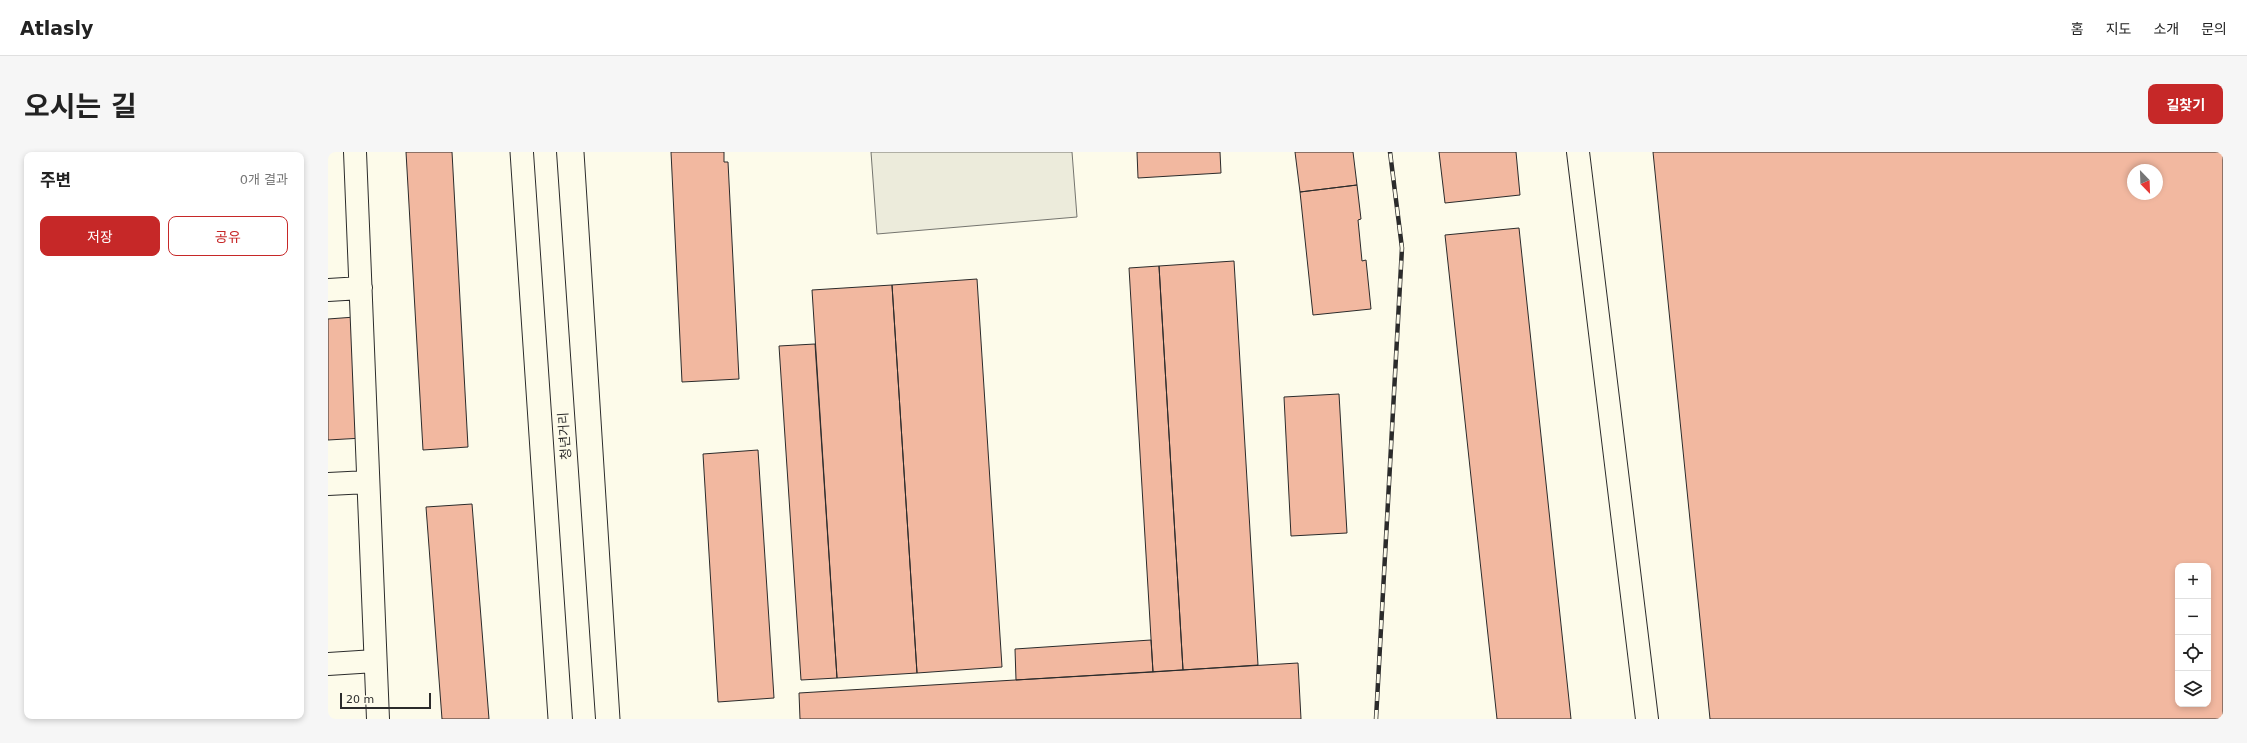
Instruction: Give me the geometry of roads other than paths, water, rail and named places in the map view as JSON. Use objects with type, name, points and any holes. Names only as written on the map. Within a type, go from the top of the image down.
[{"type":"main road","points":[[355,152],[378,719]]},
{"type":"main road","name":"청년거리","points":[[545,152],[584,719]]},
{"type":"main road","points":[[1578,152],[1647,719]]},
{"type":"main road","points":[[328,290],[360,288]]},
{"type":"main road","points":[[328,484],[368,482]]},
{"type":"main road","points":[[328,664],[375,661]]},
{"type":"tram line","points":[[510,152],[548,719]]},
{"type":"tram line","points":[[584,152],[620,719]]},
{"type":"railway","points":[[1376,719],[1402,248],[1390,152]]}]
